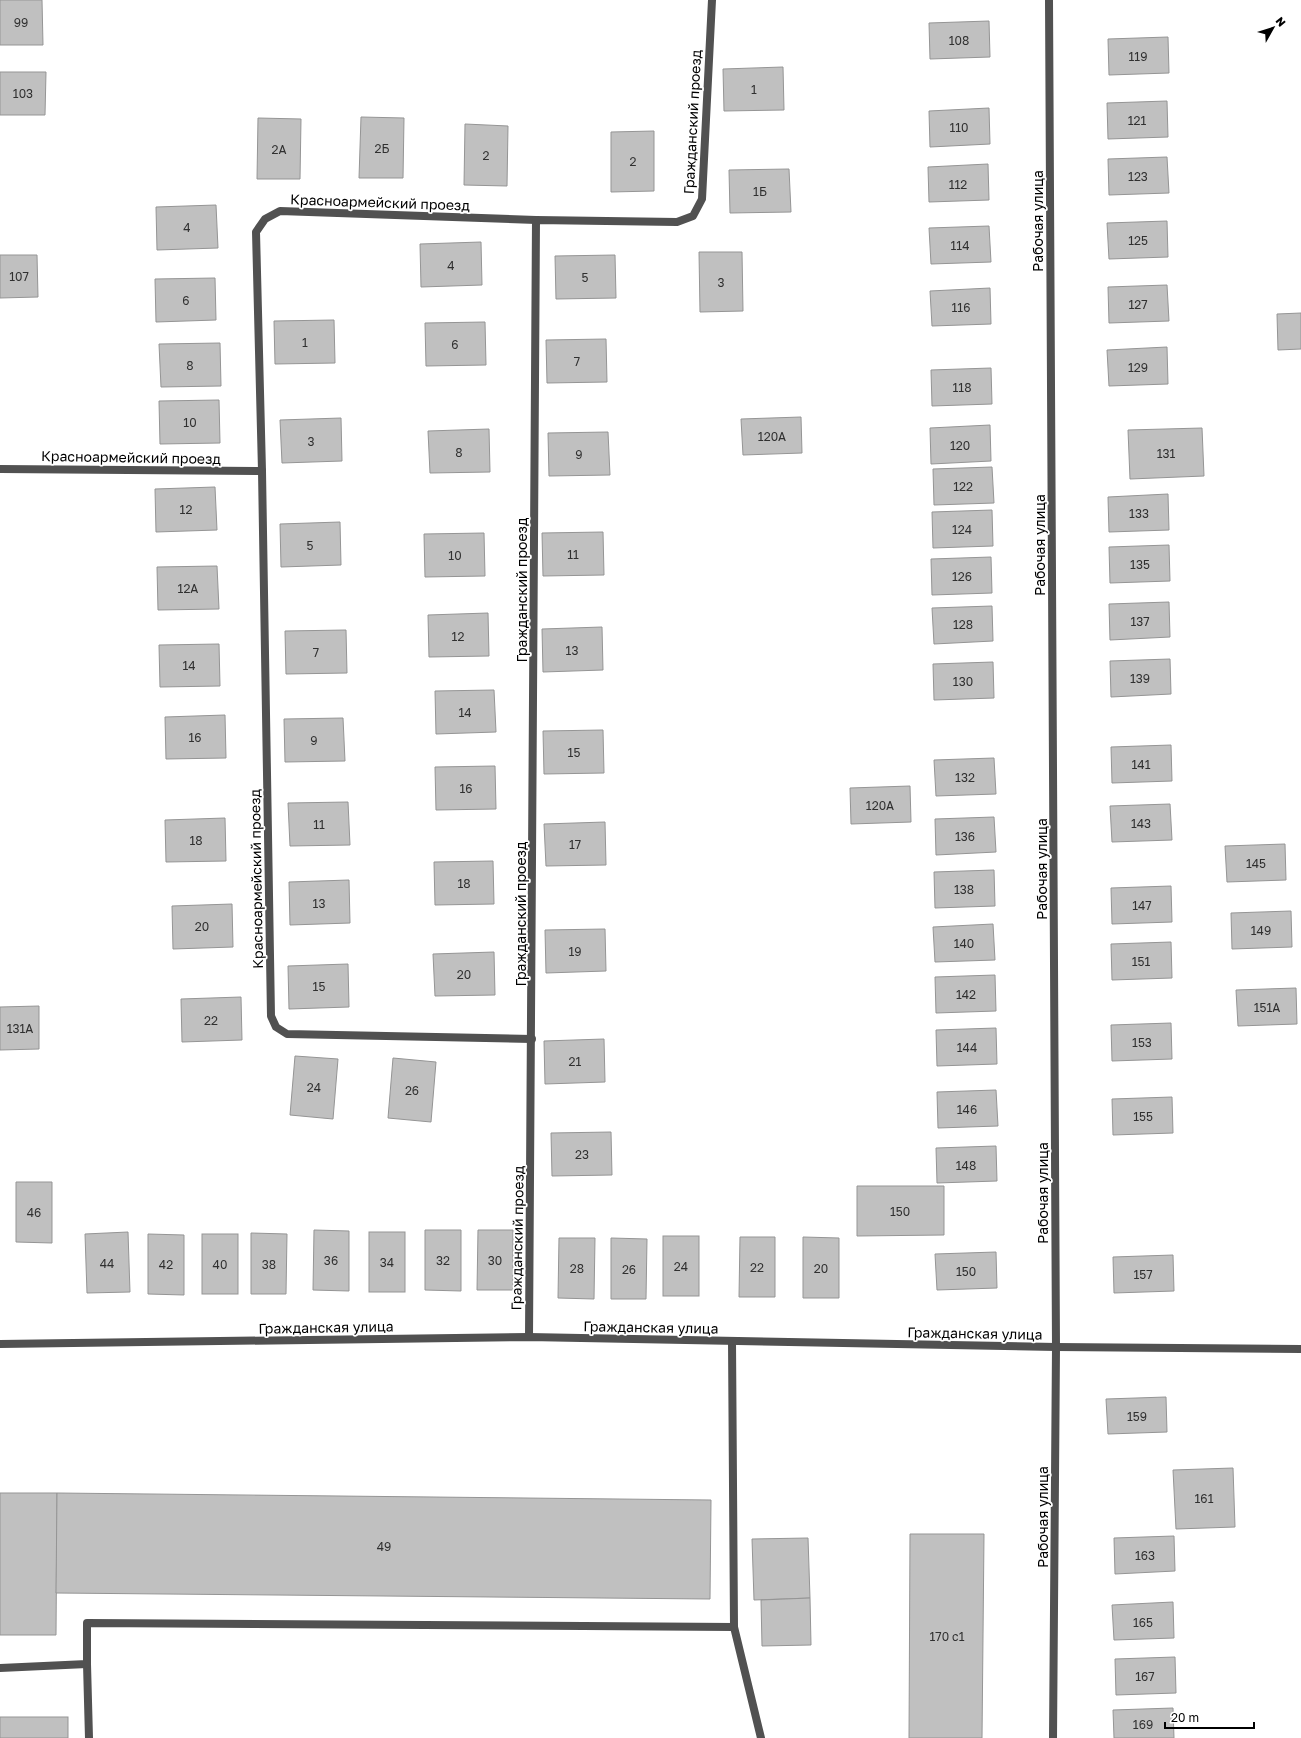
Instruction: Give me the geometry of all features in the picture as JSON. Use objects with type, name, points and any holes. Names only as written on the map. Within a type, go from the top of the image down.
[{"type":"street","name":"Гражданский проезд","points":[[529,1337],[536,220],[677,222],[693,216],[702,199],[712,0]]},
{"type":"street","name":"Рабочая улица","points":[[1049,0],[1056,1347],[1054,1738]]},
{"type":"street","name":"Красноармейский проезд","points":[[532,1039],[287,1034],[276,1027],[271,1016],[262,471],[256,232],[264,218],[280,211],[536,220]]},
{"type":"street","name":"Красноармейский проезд","points":[[0,469],[262,471]]},
{"type":"street","name":"Гражданская улица","points":[[0,1344],[529,1337],[1056,1347],[1301,1349]]},
{"type":"street","points":[[732,1341],[734,1627],[762,1738]]},
{"type":"street","points":[[89,1738],[87,1664],[88,1623],[734,1627]]},
{"type":"street","points":[[0,1668],[87,1664]]},
{"type":"building","points":[[0,0],[42,0],[43,45],[0,45]]},
{"type":"building","points":[[989,21],[990,57],[930,59],[929,23]]},
{"type":"building","points":[[1168,37],[1169,73],[1109,75],[1108,39]]},
{"type":"building","points":[[783,67],[784,110],[724,111],[723,69]]},
{"type":"building","points":[[0,72],[46,72],[45,115],[0,115]]},
{"type":"building","points":[[1167,101],[1168,137],[1108,139],[1107,103]]},
{"type":"building","points":[[989,108],[990,144],[930,147],[929,111]]},
{"type":"building","points":[[361,117],[404,118],[403,178],[359,178]]},
{"type":"building","points":[[258,118],[301,119],[300,179],[257,179]]},
{"type":"building","points":[[465,124],[508,126],[507,186],[464,185]]},
{"type":"building","points":[[654,131],[654,191],[611,192],[611,132]]},
{"type":"building","points":[[1167,157],[1169,193],[1109,195],[1108,159]]},
{"type":"building","points":[[988,164],[989,200],[929,202],[928,167]]},
{"type":"building","points":[[789,169],[791,212],[730,213],[729,170]]},
{"type":"building","points":[[216,205],[218,248],[157,250],[156,207]]},
{"type":"building","points":[[1167,221],[1168,257],[1109,259],[1107,223]]},
{"type":"building","points":[[989,226],[991,262],[931,264],[929,228]]},
{"type":"building","points":[[481,242],[482,285],[421,287],[420,244]]},
{"type":"building","points":[[699,252],[742,252],[743,311],[700,312]]},
{"type":"building","points":[[0,255],[37,255],[38,297],[0,298]]},
{"type":"building","points":[[615,255],[616,298],[556,299],[555,256]]},
{"type":"building","points":[[215,278],[216,320],[156,322],[155,279]]},
{"type":"building","points":[[1167,285],[1169,321],[1109,323],[1108,287]]},
{"type":"building","points":[[990,288],[991,324],[932,326],[930,291]]},
{"type":"building","points":[[1301,313],[1301,349],[1278,350],[1277,314]]},
{"type":"building","points":[[334,320],[335,363],[275,364],[274,321]]},
{"type":"building","points":[[485,322],[486,365],[426,366],[425,323]]},
{"type":"building","points":[[606,339],[607,382],[547,383],[546,340]]},
{"type":"building","points":[[220,343],[221,386],[161,387],[159,344]]},
{"type":"building","points":[[1167,347],[1168,384],[1109,386],[1107,350]]},
{"type":"building","points":[[991,368],[992,404],[932,406],[931,370]]},
{"type":"building","points":[[219,400],[220,443],[160,444],[159,401]]},
{"type":"building","points":[[801,417],[802,453],[743,455],[741,419]]},
{"type":"building","points":[[341,418],[342,461],[282,463],[280,420]]},
{"type":"building","points":[[990,425],[991,461],[931,464],[930,428]]},
{"type":"building","points":[[1202,428],[1204,476],[1130,479],[1128,430]]},
{"type":"building","points":[[489,429],[490,472],[430,473],[428,431]]},
{"type":"building","points":[[608,432],[610,475],[549,476],[548,433]]},
{"type":"building","points":[[992,467],[994,503],[934,505],[933,469]]},
{"type":"building","points":[[215,487],[217,530],[156,532],[155,489]]},
{"type":"building","points":[[1168,494],[1169,530],[1109,532],[1108,497]]},
{"type":"building","points":[[992,510],[993,546],[933,548],[932,512]]},
{"type":"building","points":[[340,522],[341,565],[281,567],[280,524]]},
{"type":"building","points":[[603,532],[604,575],[543,576],[542,533]]},
{"type":"building","points":[[484,533],[485,576],[425,577],[424,534]]},
{"type":"building","points":[[1169,545],[1170,581],[1110,583],[1109,547]]},
{"type":"building","points":[[991,557],[992,593],[932,595],[931,559]]},
{"type":"building","points":[[217,566],[219,609],[158,610],[157,567]]},
{"type":"building","points":[[1169,602],[1170,637],[1110,640],[1109,604]]},
{"type":"building","points":[[992,606],[993,641],[934,644],[932,608]]},
{"type":"building","points":[[488,613],[489,656],[429,657],[428,615]]},
{"type":"building","points":[[602,627],[603,670],[543,672],[542,629]]},
{"type":"building","points":[[346,630],[347,673],[286,674],[285,631]]},
{"type":"building","points":[[219,644],[220,686],[160,687],[159,645]]},
{"type":"building","points":[[1170,659],[1171,694],[1111,697],[1110,661]]},
{"type":"building","points":[[993,662],[994,698],[934,700],[933,664]]},
{"type":"building","points":[[494,690],[496,732],[436,734],[435,691]]},
{"type":"building","points":[[225,715],[226,758],[166,759],[165,717]]},
{"type":"building","points":[[343,718],[345,761],[285,762],[284,719]]},
{"type":"building","points":[[603,730],[604,773],[544,774],[543,731]]},
{"type":"building","points":[[1171,745],[1172,781],[1112,783],[1111,747]]},
{"type":"building","points":[[994,758],[996,794],[936,796],[934,760]]},
{"type":"building","points":[[495,766],[496,809],[436,810],[435,767]]},
{"type":"building","points":[[910,786],[911,822],[851,824],[850,788]]},
{"type":"building","points":[[348,802],[350,845],[290,846],[288,803]]},
{"type":"building","points":[[1170,804],[1172,840],[1112,842],[1110,806]]},
{"type":"building","points":[[994,817],[996,852],[936,855],[935,819]]},
{"type":"building","points":[[225,818],[226,861],[166,862],[165,820]]},
{"type":"building","points":[[605,822],[606,865],[546,866],[544,824]]},
{"type":"building","points":[[1285,844],[1286,880],[1227,882],[1225,846]]},
{"type":"building","points":[[493,861],[494,904],[435,905],[434,862]]},
{"type":"building","points":[[994,870],[995,906],[935,908],[934,872]]},
{"type":"building","points":[[349,880],[350,923],[290,925],[289,882]]},
{"type":"building","points":[[1171,886],[1172,922],[1112,924],[1111,888]]},
{"type":"building","points":[[232,904],[233,947],[173,949],[172,906]]},
{"type":"building","points":[[1291,911],[1292,947],[1232,949],[1231,913]]},
{"type":"building","points":[[993,924],[995,960],[935,962],[933,927]]},
{"type":"building","points":[[605,929],[606,971],[546,973],[545,930]]},
{"type":"building","points":[[1171,942],[1172,978],[1112,980],[1111,944]]},
{"type":"building","points":[[494,952],[495,995],[435,996],[433,954]]},
{"type":"building","points":[[348,964],[349,1007],[289,1009],[288,966]]},
{"type":"building","points":[[995,975],[996,1011],[936,1013],[935,977]]},
{"type":"building","points":[[1296,988],[1297,1024],[1238,1026],[1236,990]]},
{"type":"building","points":[[241,997],[242,1040],[182,1042],[181,999]]},
{"type":"building","points":[[39,1006],[39,1049],[0,1050],[0,1007]]},
{"type":"building","points":[[1171,1023],[1172,1059],[1112,1061],[1111,1025]]},
{"type":"building","points":[[996,1028],[997,1064],[937,1066],[936,1030]]},
{"type":"building","points":[[604,1039],[605,1082],[545,1084],[544,1041]]},
{"type":"building","points":[[295,1056],[338,1059],[333,1119],[290,1115]]},
{"type":"building","points":[[393,1058],[436,1062],[431,1122],[388,1118]]},
{"type":"building","points":[[996,1090],[998,1126],[938,1128],[937,1092]]},
{"type":"building","points":[[1172,1097],[1173,1133],[1113,1135],[1112,1099]]},
{"type":"building","points":[[611,1132],[612,1175],[552,1176],[551,1133]]},
{"type":"building","points":[[996,1146],[997,1181],[937,1183],[936,1148]]},
{"type":"building","points":[[16,1182],[52,1182],[52,1243],[16,1242]]},
{"type":"building","points":[[857,1186],[944,1186],[944,1235],[857,1236]]},
{"type":"building","points":[[314,1230],[349,1231],[349,1291],[313,1290]]},
{"type":"building","points":[[425,1230],[461,1230],[461,1291],[425,1290]]},
{"type":"building","points":[[478,1230],[513,1230],[513,1290],[477,1290]]},
{"type":"building","points":[[128,1232],[130,1292],[87,1293],[85,1234]]},
{"type":"building","points":[[369,1232],[405,1232],[405,1292],[369,1292]]},
{"type":"building","points":[[251,1233],[287,1234],[286,1294],[251,1294]]},
{"type":"building","points":[[148,1234],[184,1235],[184,1295],[148,1294]]},
{"type":"building","points":[[202,1234],[238,1234],[238,1294],[202,1294]]},
{"type":"building","points":[[663,1236],[699,1236],[699,1296],[663,1296]]},
{"type":"building","points":[[740,1237],[775,1237],[775,1297],[739,1297]]},
{"type":"building","points":[[803,1237],[839,1238],[839,1298],[803,1298]]},
{"type":"building","points":[[559,1238],[595,1238],[594,1299],[558,1298]]},
{"type":"building","points":[[611,1238],[647,1239],[646,1299],[611,1299]]},
{"type":"building","points":[[996,1252],[997,1288],[937,1290],[935,1254]]},
{"type":"building","points":[[1173,1255],[1174,1291],[1114,1293],[1113,1257]]},
{"type":"building","points":[[1166,1397],[1167,1432],[1108,1434],[1106,1399]]},
{"type":"building","points":[[1233,1468],[1235,1527],[1176,1529],[1173,1470]]},
{"type":"building","points":[[0,1493],[57,1493],[56,1635],[0,1635]]},
{"type":"building","points":[[57,1493],[711,1500],[710,1599],[56,1593]]},
{"type":"building","points":[[910,1534],[984,1534],[982,1738],[909,1738]]},
{"type":"building","points":[[1174,1536],[1175,1571],[1115,1574],[1114,1538]]},
{"type":"building","points":[[808,1538],[810,1598],[754,1600],[752,1539]]},
{"type":"building","points":[[810,1598],[811,1645],[762,1646],[761,1600]]},
{"type":"building","points":[[1173,1602],[1174,1638],[1114,1640],[1112,1605]]},
{"type":"building","points":[[1175,1657],[1176,1693],[1116,1695],[1115,1659]]},
{"type":"building","points":[[1173,1708],[1174,1738],[1114,1738],[1113,1710]]},
{"type":"building","points":[[0,1717],[68,1717],[68,1738],[0,1738]]}]
